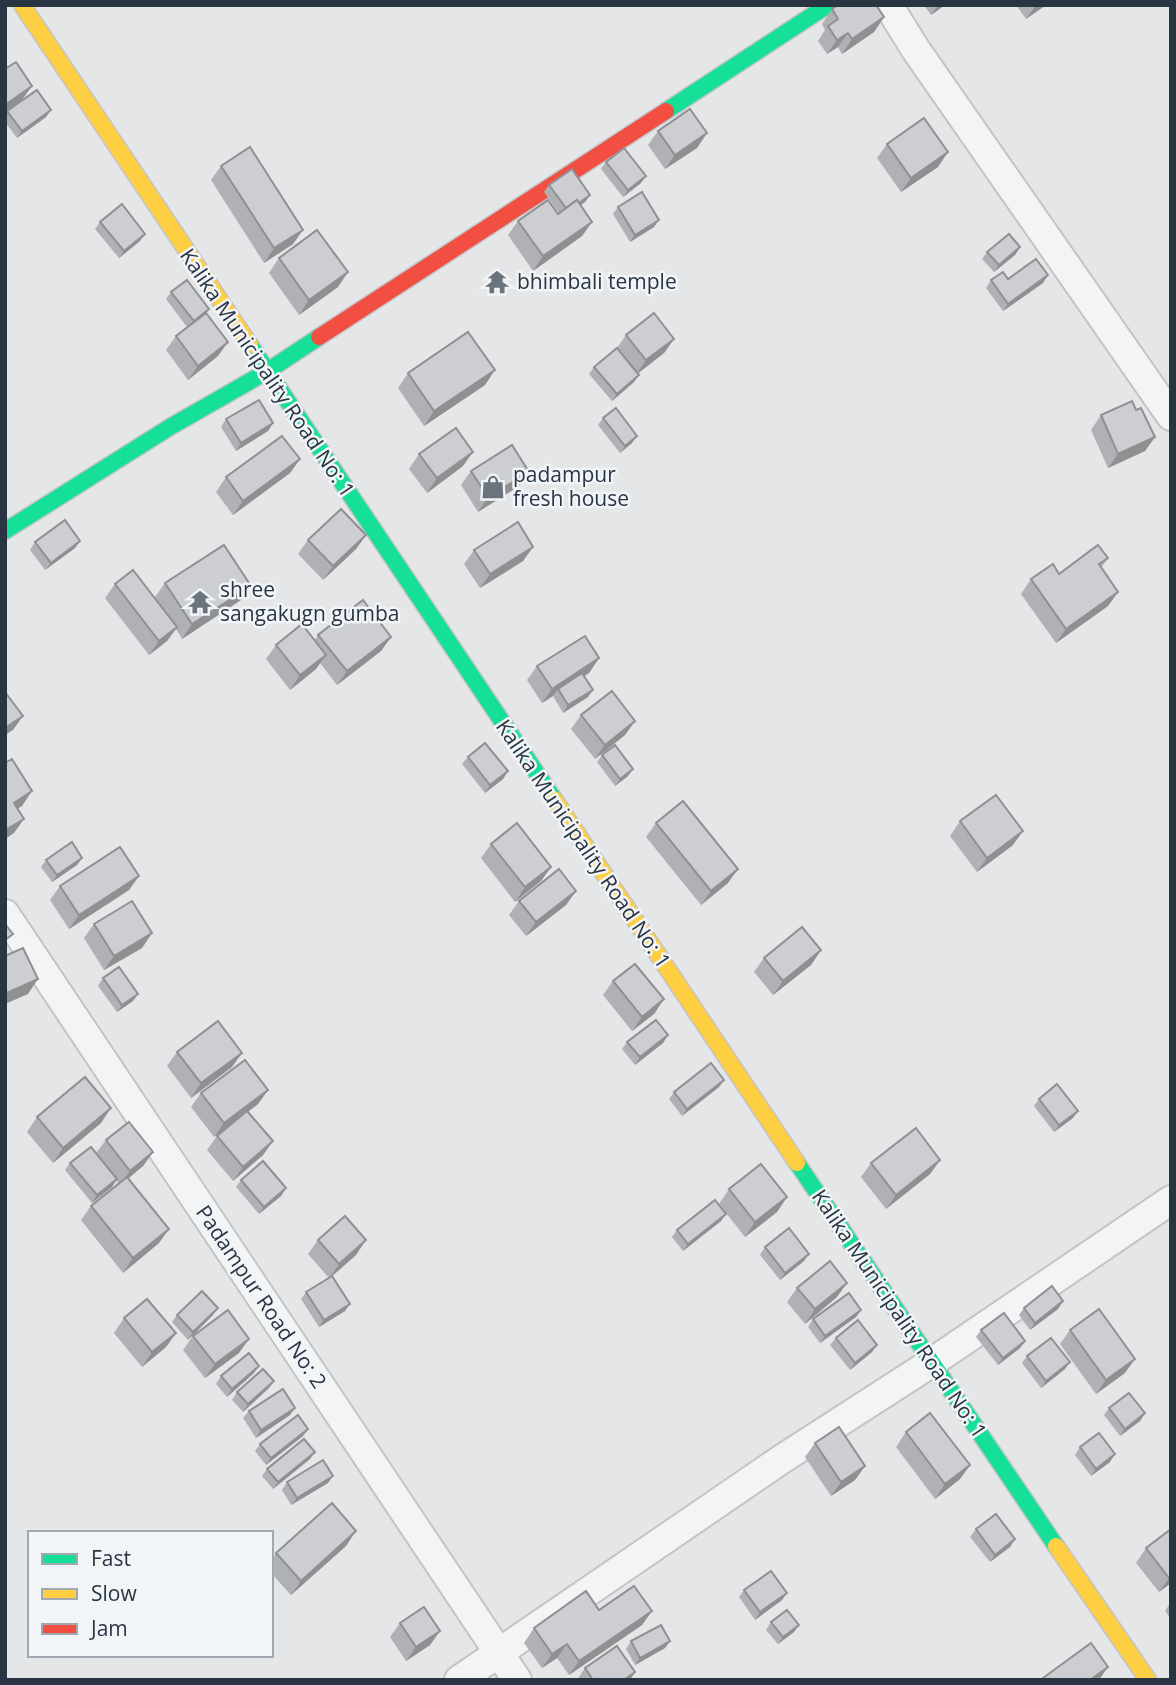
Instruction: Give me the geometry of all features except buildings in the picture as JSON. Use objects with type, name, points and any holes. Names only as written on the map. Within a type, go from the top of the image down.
[{"type":"street","name":"Kalika Municipality Road No: 1","points":[[22,5],[931,1363],[1147,1680]]},
{"type":"street","points":[[5,531],[170,427],[266,372],[828,5]]},
{"type":"street","points":[[888,5],[916,50],[1171,416]]},
{"type":"street","name":"Padampur Road No: 2","points":[[5,914],[517,1680]]},
{"type":"street","points":[[459,1680],[782,1459],[931,1363],[1171,1200]]},
{"type":"traffic: fast","points":[[666,111],[828,5]]},
{"type":"traffic: fast","points":[[5,531],[319,337]]},
{"type":"traffic: fast","points":[[250,345],[554,799]]},
{"type":"traffic: fast","points":[[797,1163],[1056,1546]]},
{"type":"traffic: slow","points":[[22,5],[250,345]]},
{"type":"traffic: slow","points":[[554,799],[797,1163]]},
{"type":"traffic: slow","points":[[1056,1546],[1148,1680]]},
{"type":"traffic: jam","points":[[319,337],[666,111]]},
{"type":"place","name":"bhimbali temple","points":[[497,282]]},
{"type":"place","name":"padampur fresh house","points":[[493,487]]},
{"type":"place","name":"shree sangakugn gumba","points":[[200,602]]}]
